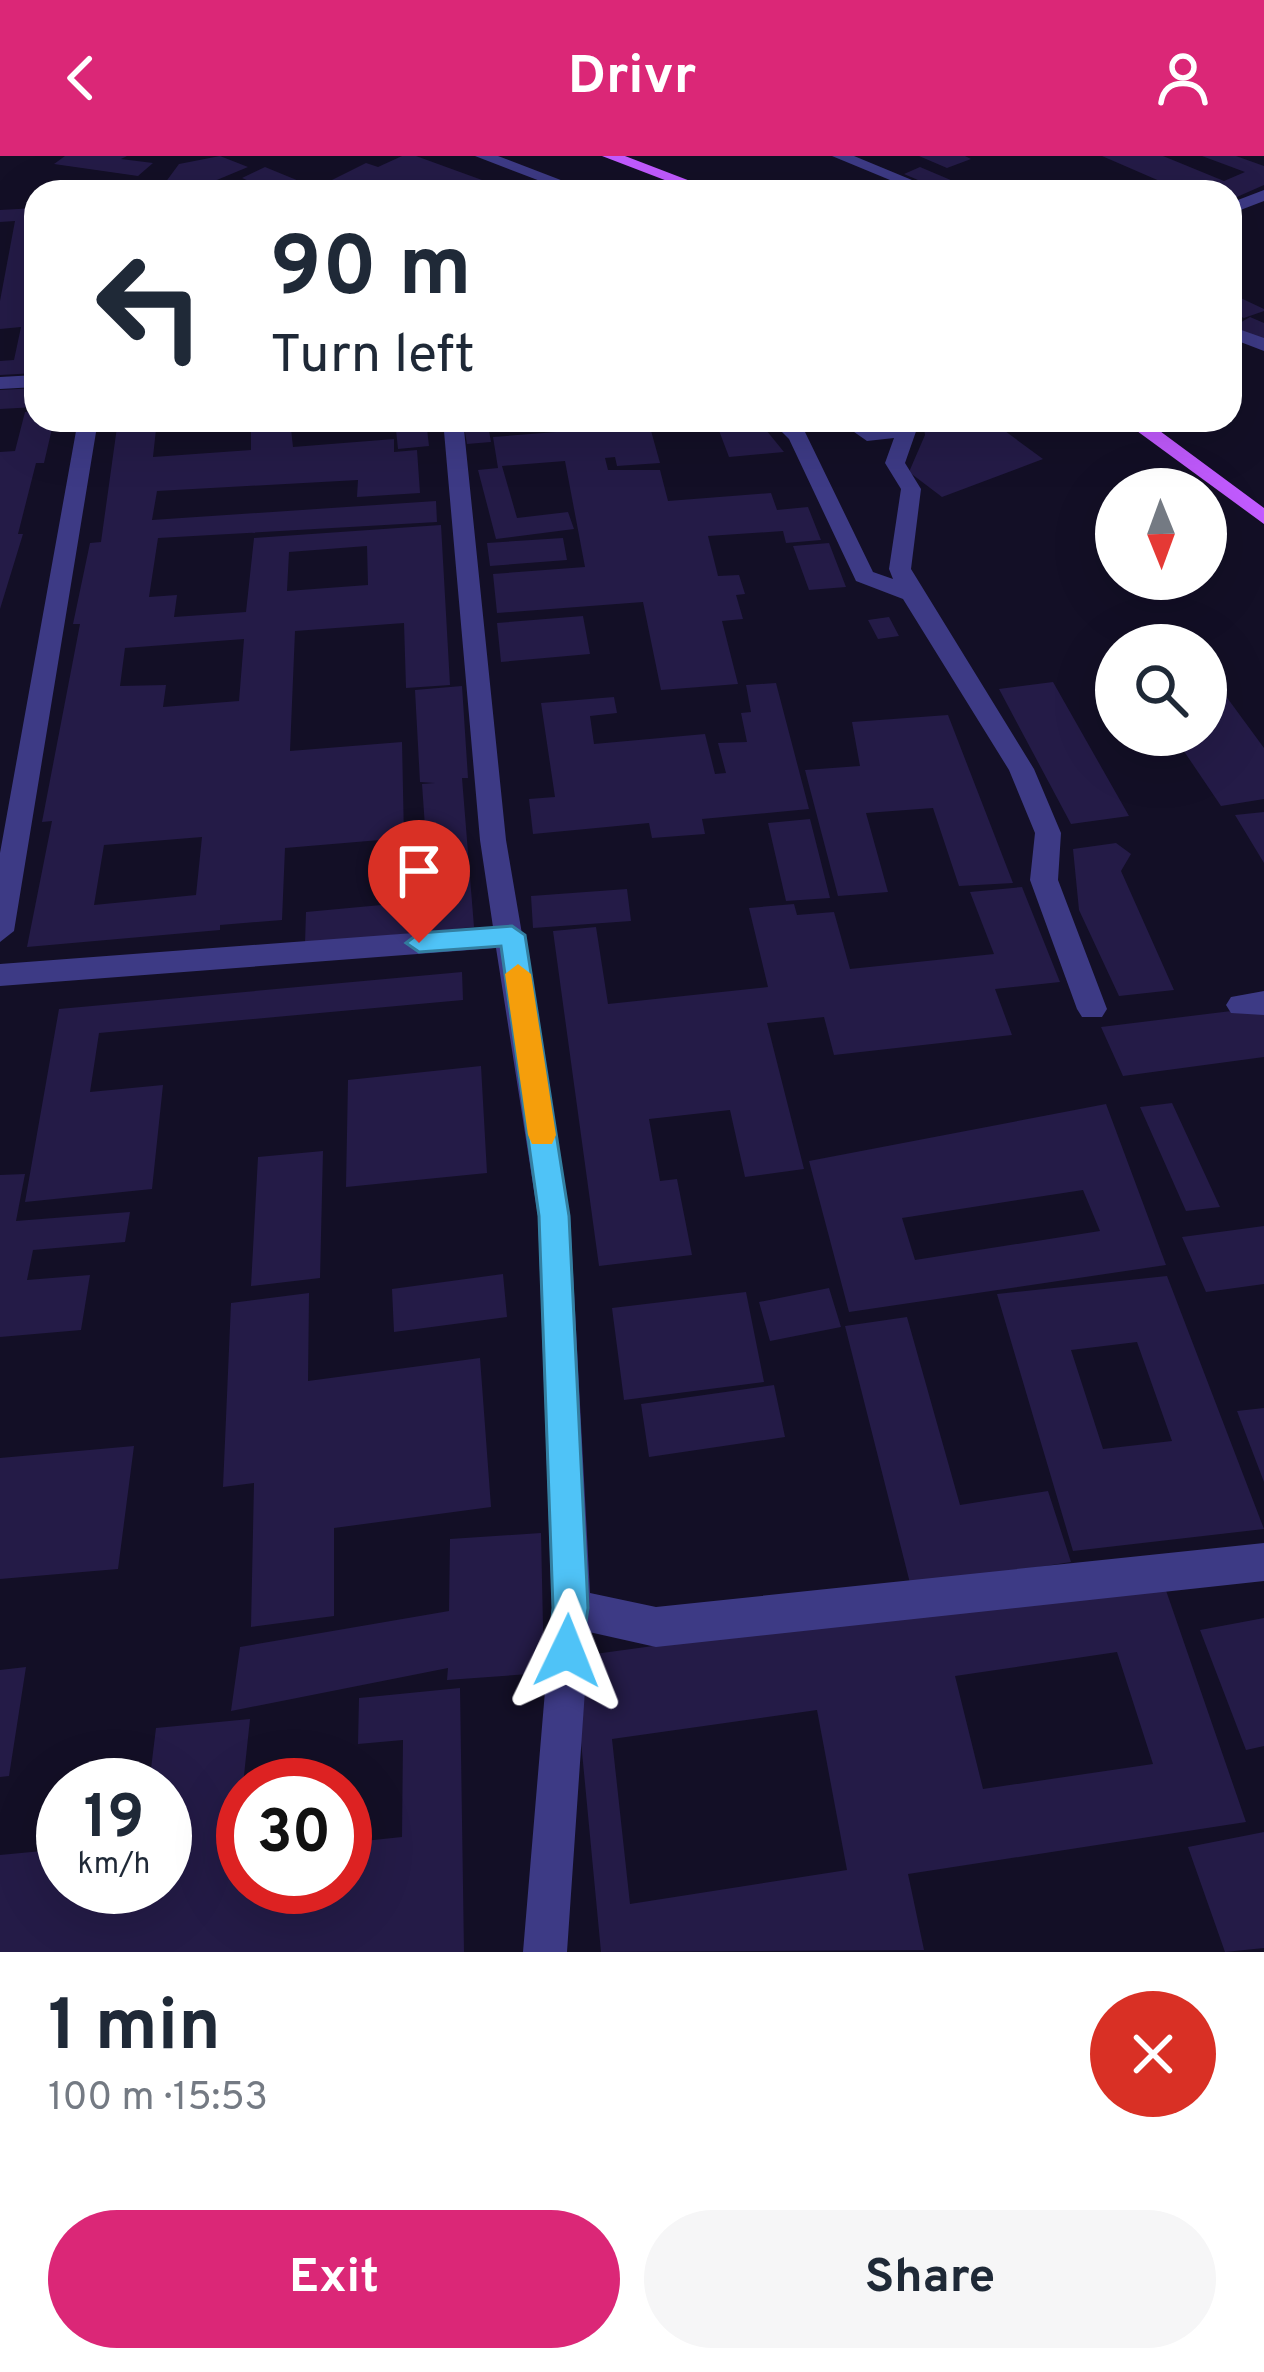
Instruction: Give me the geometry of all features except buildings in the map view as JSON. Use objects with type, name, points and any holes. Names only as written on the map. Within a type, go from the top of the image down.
[{"type":"main road","points":[[610,156],[678,180]]},
{"type":"main road","points":[[1148,432],[1264,518]]},
{"type":"street","points":[[483,156],[550,180]]},
{"type":"street","points":[[856,158],[906,180]]},
{"type":"street","points":[[0,931],[86,432]]},
{"type":"street","points":[[454,432],[493,841],[512,935],[554,1216],[571,1608],[545,1952]]},
{"type":"street","points":[[794,432],[865,576],[911,594]]},
{"type":"street","points":[[906,432],[895,463],[911,489],[900,569],[1021,769],[1048,833],[1044,880],[1092,1009]]},
{"type":"street","points":[[0,975],[512,935]]},
{"type":"street","points":[[571,1608],[656,1627],[1264,1562]]},
{"type":"slow traffic","points":[[518,974],[542,1135]]},
{"type":"route","points":[[419,943],[512,935],[554,1216],[571,1608],[567,1651]]}]
